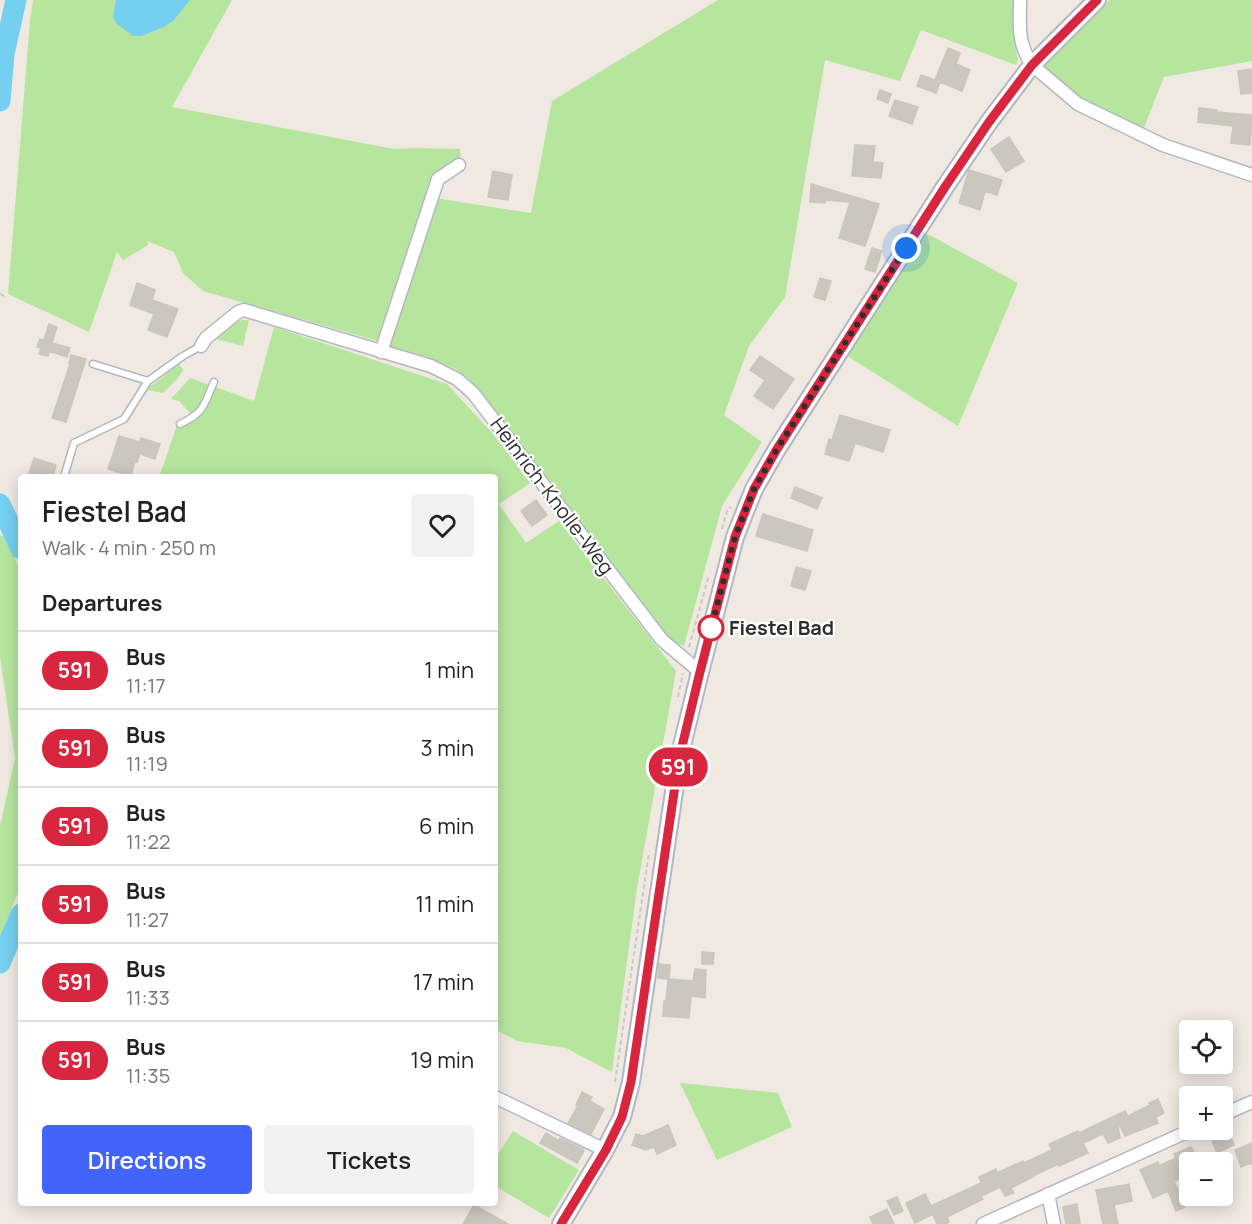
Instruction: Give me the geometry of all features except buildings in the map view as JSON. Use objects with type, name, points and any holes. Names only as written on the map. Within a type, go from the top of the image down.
[{"type":"street","points":[[1020,0],[1020,39],[1027,57],[1032,65],[1078,104],[1163,145],[1252,175]]},
{"type":"street","points":[[561,1224],[606,1150],[622,1117],[631,1082],[679,759],[735,537],[754,489],[777,449],[989,122],[1032,65],[1097,0]]},
{"type":"street","points":[[381,352],[438,179],[459,165]]},
{"type":"street","name":"Heinrich-Knolle-Weg","points":[[201,346],[207,338],[238,312],[244,310],[431,366],[457,379],[473,393],[662,640],[700,672]]},
{"type":"street","points":[[498,1098],[606,1150]]},
{"type":"street","points":[[1233,1110],[1252,1102]]},
{"type":"street","points":[[983,1224],[1179,1135]]},
{"type":"street","points":[[1048,1194],[1054,1224]]},
{"type":"lane","points":[[65,474],[74,443],[124,419],[148,381],[201,346]]},
{"type":"lane","points":[[93,364],[148,381]]},
{"type":"lane","points":[[180,424],[201,412],[214,382]]},
{"type":"path","points":[[721,534],[727,511],[733,505]]},
{"type":"path","points":[[677,704],[686,660],[711,568]]},
{"type":"path","points":[[615,1084],[650,847]]},
{"type":"green space","points":[[33,0],[232,0],[172,107],[394,149],[460,149],[461,160],[437,176],[381,342],[203,291],[183,273],[174,252],[147,241],[148,245],[123,260],[117,252],[89,332],[8,294]]},
{"type":"green space","points":[[718,0],[1014,0],[1018,61],[1016,65],[921,30],[900,81],[825,60],[785,297],[749,346],[724,415],[762,442],[722,506],[684,646],[669,640],[485,397],[458,370],[428,357],[387,346],[435,198],[531,213],[552,101]]},
{"type":"green space","points":[[1110,0],[1252,0],[1252,61],[1164,77],[1143,130],[1080,98],[1040,66]]},
{"type":"green space","points":[[922,231],[1018,283],[958,426],[844,354]]},
{"type":"green space","points":[[242,320],[249,320],[243,346],[216,339],[223,329]]},
{"type":"green space","points":[[274,327],[447,384],[494,435],[530,483],[499,504],[526,543],[559,521],[676,671],[637,888],[612,1072],[566,1048],[517,1041],[498,1031],[498,474],[160,474],[178,422],[192,415],[179,401],[171,399],[190,378],[254,401]]},
{"type":"green space","points":[[179,364],[183,370],[163,393],[146,390]]},
{"type":"green space","points":[[0,535],[5,537],[18,565],[18,892],[0,937],[0,826],[15,758],[0,657]]},
{"type":"green space","points":[[680,1083],[778,1093],[792,1127],[717,1160]]},
{"type":"green space","points":[[513,1131],[579,1170],[549,1218],[498,1188],[498,1154]]},
{"type":"water","points":[[116,0],[190,0],[173,21],[164,27],[141,36],[133,36],[116,23],[113,17]]},
{"type":"waterway","points":[[0,101],[4,54],[16,0]]},
{"type":"waterway","points":[[0,504],[18,543]]},
{"type":"waterway","points":[[0,963],[18,921]]},
{"type":"bus line","name":"591","points":[[561,1224],[606,1150],[622,1117],[631,1082],[679,759],[735,537],[754,489],[777,449],[989,122],[1032,65],[1097,0]]},
{"type":"place","name":"Fiestel Bad","points":[[711,628]]},
{"type":"route","points":[[711,628],[709,636],[735,537],[754,489],[777,449],[906,248]]}]
